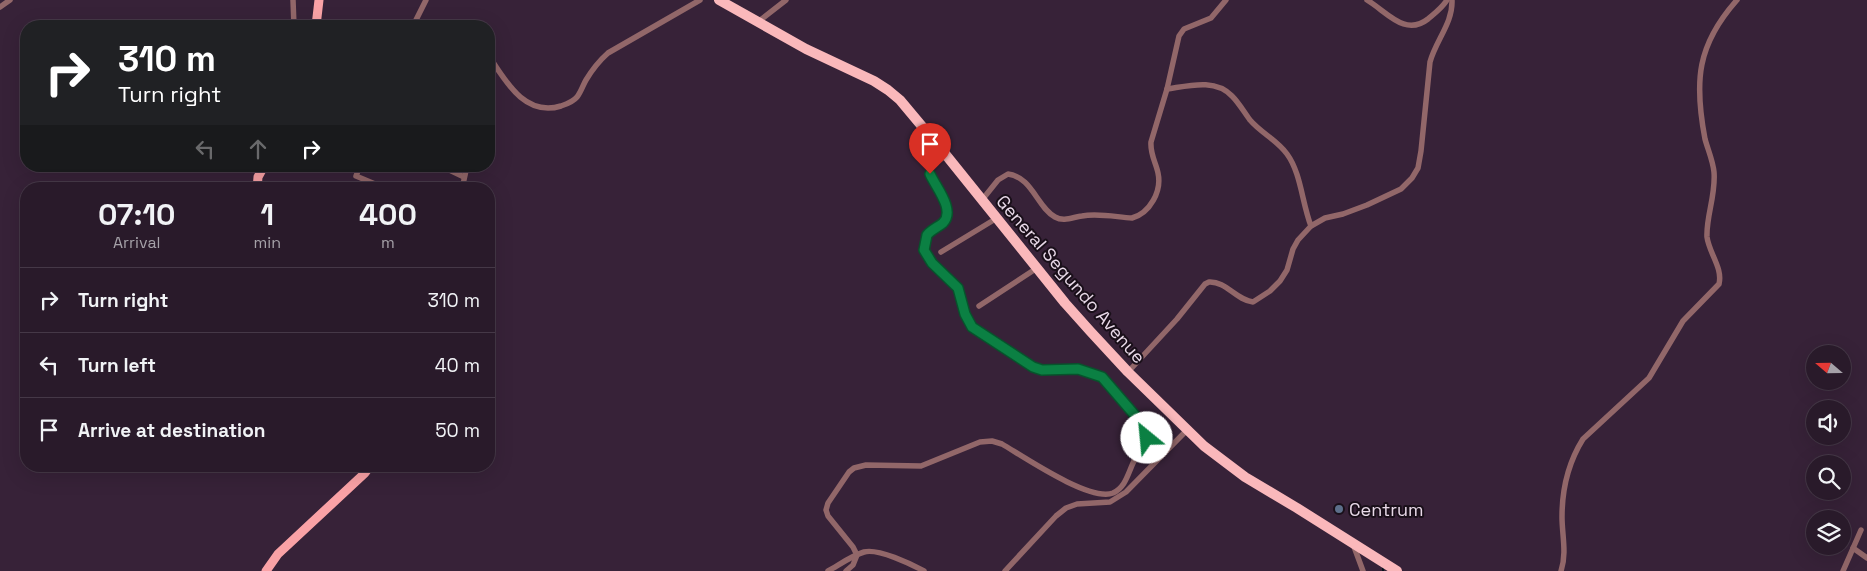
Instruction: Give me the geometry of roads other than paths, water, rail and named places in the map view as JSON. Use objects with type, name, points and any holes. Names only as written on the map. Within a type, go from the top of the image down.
[{"type":"highway","name":"General Segundo Avenue","points":[[719,0],[806,49],[888,90],[900,100],[1065,303],[1128,372],[1187,430],[1226,464],[1397,571]]},
{"type":"main road","points":[[317,20],[319,0]]},
{"type":"main road","points":[[266,571],[278,554],[366,472]]},
{"type":"street","points":[[0,7],[10,0]]},
{"type":"street","points":[[293,0],[294,20]]},
{"type":"street","points":[[416,20],[426,0]]},
{"type":"street","points":[[495,66],[522,99],[530,105],[553,108],[568,103],[577,97],[597,64],[608,53],[700,0]]},
{"type":"street","points":[[758,22],[786,0]]},
{"type":"street","points":[[982,200],[998,180],[1008,174],[1016,176],[1023,181],[1047,211],[1062,220],[1090,215],[1138,216],[1152,202],[1158,190],[1158,171],[1151,152],[1151,142],[1167,89],[1176,42],[1182,32],[1211,18],[1226,0]]},
{"type":"street","points":[[1367,0],[1400,24],[1408,26],[1423,23],[1439,10],[1447,0]]},
{"type":"street","points":[[1128,372],[1209,282],[1218,283],[1247,301],[1253,302],[1270,291],[1285,273],[1293,249],[1298,240],[1311,226],[1325,218],[1367,205],[1401,189],[1408,183],[1416,173],[1430,62],[1435,47],[1450,18],[1452,0]]},
{"type":"street","points":[[1561,571],[1565,553],[1562,516],[1564,490],[1576,450],[1582,439],[1649,378],[1683,321],[1719,284],[1720,276],[1708,244],[1707,230],[1714,193],[1714,173],[1704,126],[1701,102],[1701,70],[1710,36],[1721,18],[1737,0]]},
{"type":"street","points":[[1167,89],[1205,84],[1219,86],[1230,94],[1250,120],[1288,155],[1296,172],[1305,211],[1311,226]]},
{"type":"street","points":[[846,571],[853,565],[857,555],[853,547],[828,516],[826,510],[836,490],[854,468],[866,465],[921,466],[980,442],[992,441],[1002,444],[1078,488],[1108,494],[1117,490],[1125,482],[1147,438],[1145,427],[1102,377],[1078,369],[1042,370],[1033,367],[978,332],[968,322],[958,288],[932,263],[924,250],[927,235],[947,217],[945,203],[930,172],[932,166],[946,155]]},
{"type":"street","points":[[358,172],[356,176],[370,182]]},
{"type":"street","points":[[454,172],[464,177]]},
{"type":"street","points":[[463,182],[465,172]]},
{"type":"street","points":[[942,252],[997,218]]},
{"type":"street","points":[[979,306],[1037,268]]},
{"type":"street","points":[[1005,571],[1062,510],[1077,504],[1105,503],[1118,498],[1187,430]]},
{"type":"street","points":[[1843,571],[1861,530]]},
{"type":"street","points":[[1353,544],[1363,571]]},
{"type":"street","points":[[1853,548],[1867,558]]},
{"type":"street","points":[[828,571],[862,552],[873,551],[924,571]]},
{"type":"waterway","points":[[1383,566],[1383,571]]},
{"type":"place","name":"Centrum","points":[[1339,509]]}]
